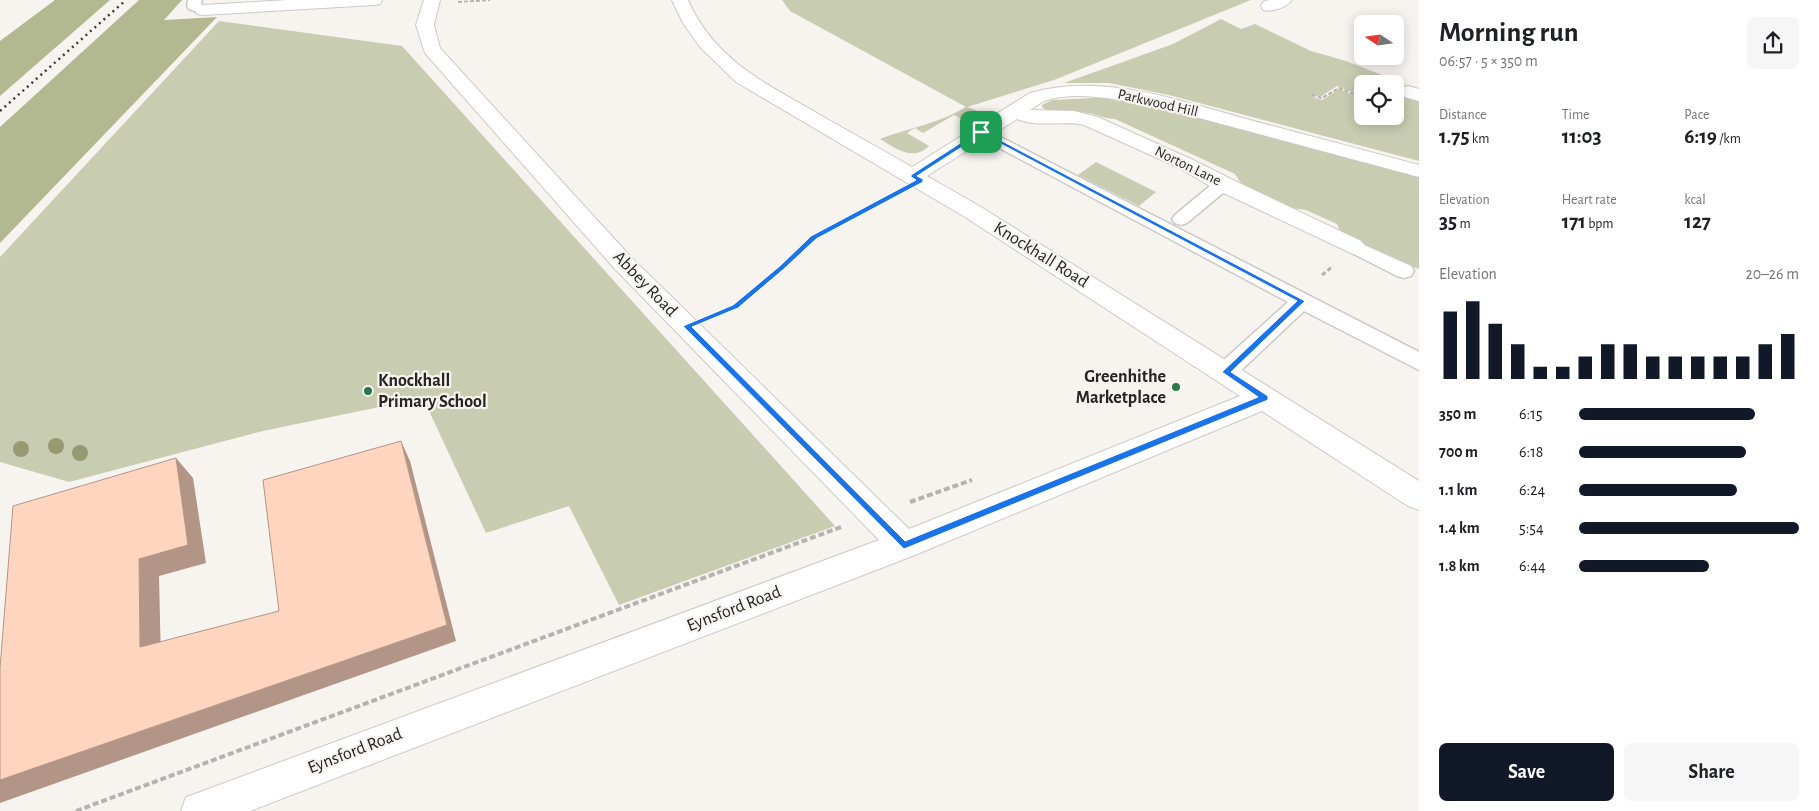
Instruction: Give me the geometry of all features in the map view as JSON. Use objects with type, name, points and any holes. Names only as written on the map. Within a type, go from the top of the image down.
[{"type":"street","points":[[199,5],[374,0]]},
{"type":"street","name":"Abbey Road","points":[[432,0],[425,24],[431,49],[622,262],[904,545]]},
{"type":"street","name":"Knockhall Road","points":[[680,0],[689,21],[700,36],[719,58],[743,78],[917,178],[1226,372],[1419,497]]},
{"type":"street","name":"Parkwood Hill","points":[[917,178],[981,132],[1038,97],[1048,94],[1085,92],[1117,93],[1176,106],[1419,171]]},
{"type":"street","name":"Norton Lane","points":[[1016,111],[1027,116],[1074,117],[1087,120],[1184,163],[1223,184],[1353,246]]},
{"type":"street","name":"Eynsford Road","points":[[200,811],[904,545],[1265,398]]},
{"type":"lane","points":[[981,132],[1419,362]]},
{"type":"lane","points":[[1181,219],[1223,184]]},
{"type":"lane","points":[[1353,246],[1404,271]]},
{"type":"lane","points":[[1226,372],[1302,301]]},
{"type":"path","points":[[1312,95],[1322,98],[1339,88],[1354,94]]},
{"type":"path","points":[[686,326],[736,306],[783,267],[814,237],[917,178]]},
{"type":"path","points":[[76,811],[975,479]]},
{"type":"green space","points":[[55,0],[110,0],[0,96],[0,41]]},
{"type":"green space","points":[[139,0],[182,0],[164,20],[217,17],[0,243],[0,127]]},
{"type":"green space","points":[[782,0],[1251,0],[1054,80],[967,107],[983,113],[968,122],[954,115],[923,133],[915,128],[907,133],[929,146],[923,151],[910,153],[904,152],[880,139],[935,121],[966,107],[790,11]]},
{"type":"green space","points":[[1221,19],[1241,29],[1255,24],[1311,51],[1346,61],[1382,75],[1354,75],[1354,93],[1337,86],[1320,97],[1315,95],[1313,97],[1322,100],[1339,89],[1354,95],[1354,125],[1404,125],[1404,96],[1419,99],[1419,161],[1169,95],[1109,83],[1064,83],[1173,44]]},
{"type":"green space","points":[[219,21],[402,46],[835,526],[619,605],[569,506],[486,533],[423,398],[263,431],[69,482],[0,462],[0,257]]},
{"type":"green space","points":[[1114,97],[1167,108],[1419,176],[1419,269],[1383,256],[1356,243],[1358,240],[1340,231],[1337,224],[1306,210],[1291,208],[1242,185],[1235,174],[1115,119],[1082,112],[1053,112],[1042,107],[1042,105],[1052,100]]},
{"type":"green space","points":[[1096,162],[1156,192],[1139,206],[1078,175]]},
{"type":"building","points":[[401,441],[447,625],[0,780],[0,668],[13,506],[176,458],[188,545],[139,559],[140,647],[279,611],[263,480]]},
{"type":"railway","points":[[0,111],[126,0]]},
{"type":"place","name":"Greenhithe Marketplace","points":[[1176,387]]},
{"type":"place","name":"Knockhall Primary School","points":[[368,391]]},
{"type":"route","points":[[981,132],[1302,301],[1226,372],[1265,398],[904,545],[686,326],[736,306],[783,267],[814,237],[921,180],[913,176],[981,132]]}]
